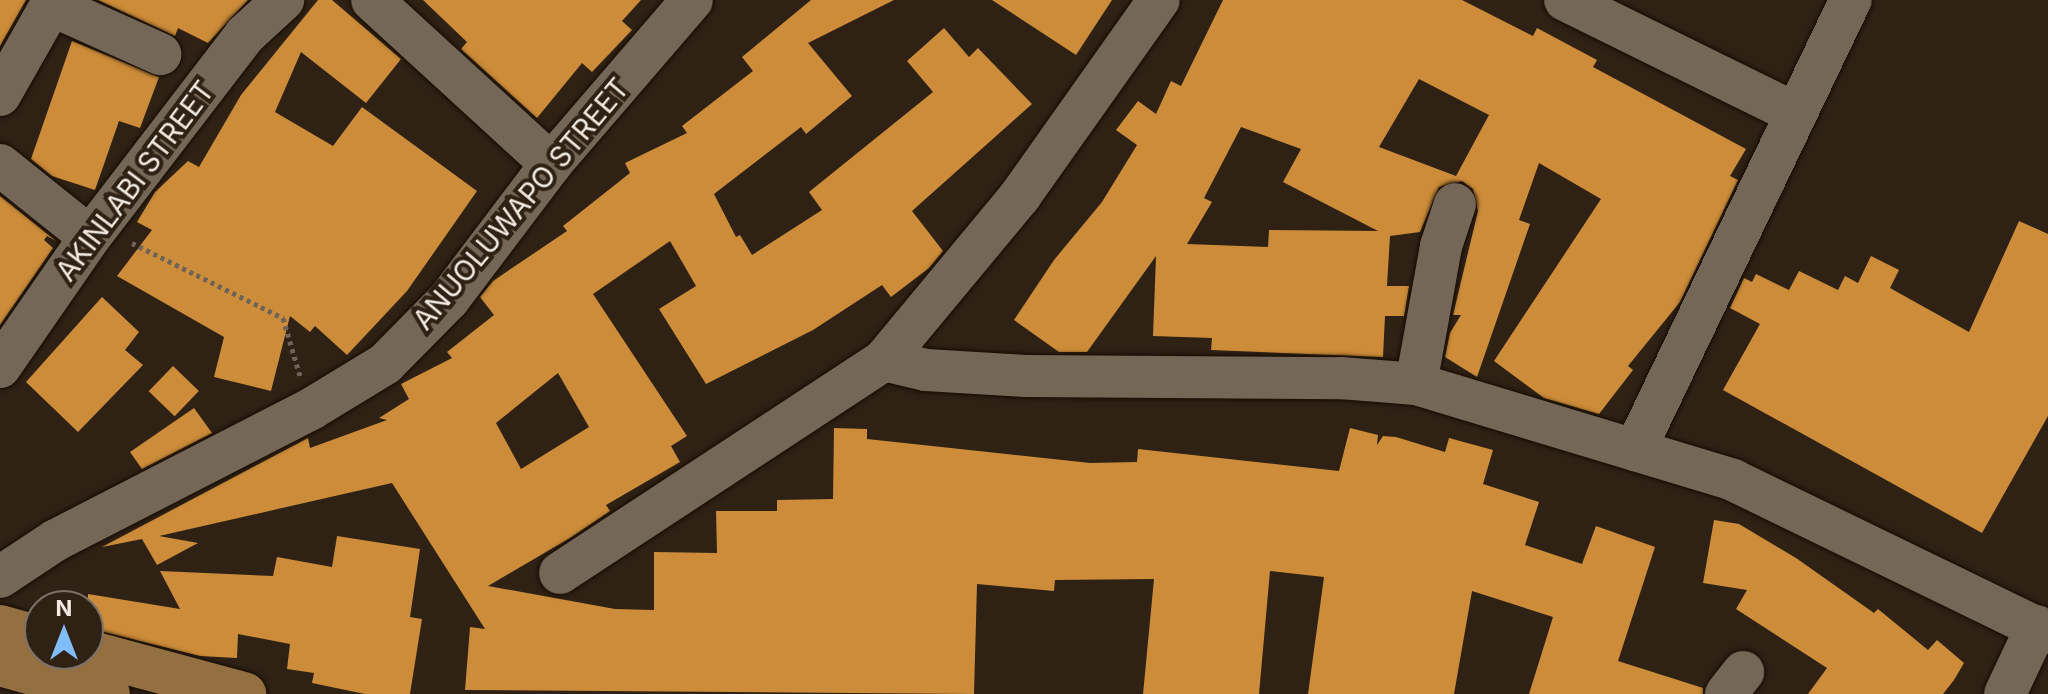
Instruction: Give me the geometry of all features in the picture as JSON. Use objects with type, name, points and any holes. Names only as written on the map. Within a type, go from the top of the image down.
[{"type":"main road","points":[[0,627],[24,634]]},
{"type":"main road","points":[[104,656],[244,694]]},
{"type":"main road","points":[[0,664],[108,694]]},
{"type":"street","points":[[372,0],[551,164]]},
{"type":"street","name":"ANUOLUWAPO STREET","points":[[0,577],[56,540],[311,409],[385,364],[449,299],[551,164],[692,0]]},
{"type":"street","points":[[560,573],[884,360],[1020,196],[1159,0]]},
{"type":"street","points":[[1565,0],[1795,113]]},
{"type":"street","points":[[1635,450],[1851,0]]},
{"type":"street","name":"AKINLABI STREET","points":[[0,367],[94,232],[245,35],[281,2]]},
{"type":"street","points":[[0,95],[52,3],[160,54]]},
{"type":"street","points":[[0,165],[94,232]]},
{"type":"street","points":[[1416,384],[1441,246],[1455,204]]},
{"type":"street","points":[[884,360],[926,370],[1026,376],[1341,378],[1416,384],[1733,480],[2043,630],[2005,694]]},
{"type":"path","points":[[94,232],[283,318],[311,409]]},
{"type":"building","points":[[0,0],[26,0],[0,46]]},
{"type":"building","points":[[98,0],[248,0],[208,43],[178,28],[175,36]]},
{"type":"building","points":[[318,0],[332,0],[401,59],[366,103],[301,52],[275,112],[333,146],[362,107],[477,191],[407,291],[347,355],[315,326],[310,332],[290,316],[271,391],[214,377],[224,337],[117,276],[152,230],[137,222],[155,192],[188,161],[199,167],[241,95]]},
{"type":"building","points":[[423,0],[641,0],[622,21],[632,30],[592,72],[582,63],[537,118],[461,49],[467,42]]},
{"type":"building","points":[[811,0],[894,0],[808,43],[852,96],[806,134],[801,127],[714,194],[736,237],[740,235],[752,255],[822,210],[809,192],[933,92],[907,61],[944,28],[969,57],[978,48],[1032,104],[912,211],[943,251],[929,268],[891,297],[882,285],[813,330],[706,384],[659,309],[696,286],[670,241],[593,294],[687,436],[671,446],[680,462],[606,505],[610,511],[570,538],[488,586],[615,609],[654,610],[654,552],[717,553],[716,511],[777,511],[777,500],[833,499],[834,428],[867,429],[867,439],[1090,463],[1137,462],[1138,449],[1339,471],[1350,428],[1378,435],[1377,445],[1383,436],[1396,437],[1445,452],[1449,438],[1493,450],[1483,484],[1539,502],[1525,545],[1582,564],[1596,526],[1655,547],[1618,661],[1703,688],[1703,694],[1529,694],[1553,617],[1472,591],[1454,694],[1308,694],[1324,577],[1270,571],[1259,694],[1143,694],[1154,579],[1055,580],[1054,591],[977,584],[974,694],[465,690],[470,627],[485,629],[392,483],[159,536],[198,543],[157,565],[142,539],[102,547],[308,438],[310,448],[387,420],[379,418],[409,399],[401,384],[452,358],[447,352],[494,315],[480,297],[493,281],[567,231],[563,226],[630,173],[625,163],[687,133],[682,126],[753,71],[742,57]],"holes":[[[558,373],[589,427],[521,469],[496,423]]]},
{"type":"building","points":[[992,0],[1112,0],[1076,55]]},
{"type":"building","points":[[1223,0],[1462,0],[1533,36],[1537,28],[1597,60],[1593,67],[1746,149],[1730,176],[1738,180],[1680,302],[1628,366],[1633,370],[1599,414],[1544,398],[1494,361],[1601,199],[1539,163],[1519,220],[1530,224],[1477,377],[1445,357],[1450,333],[1461,315],[1453,315],[1478,211],[1473,189],[1462,181],[1439,187],[1420,232],[1390,236],[1387,286],[1409,286],[1404,316],[1385,316],[1383,357],[1211,350],[1212,338],[1153,336],[1156,256],[1087,352],[1059,352],[1014,320],[1054,260],[1102,202],[1137,145],[1116,130],[1138,101],[1156,114],[1171,81],[1181,86]],"holes":[[[1419,79],[1489,115],[1456,176],[1379,147]],[[1241,127],[1301,149],[1283,182],[1378,231],[1269,230],[1268,247],[1187,244],[1212,202],[1204,198]]]},
{"type":"building","points":[[72,41],[159,77],[140,128],[119,121],[95,190],[52,176],[31,159]]},
{"type":"building","points":[[0,196],[56,241],[47,236],[44,240],[53,248],[0,325]]},
{"type":"building","points":[[2019,221],[2048,234],[2048,416],[1982,533],[1723,390],[1760,324],[1730,308],[1744,278],[1752,282],[1756,274],[1789,290],[1799,271],[1838,290],[1845,276],[1858,283],[1871,256],[1899,270],[1890,288],[1969,332]]},
{"type":"building","points":[[102,297],[139,332],[125,350],[143,365],[78,432],[26,382]]},
{"type":"building","points":[[173,366],[199,391],[175,416],[149,391]]},
{"type":"building","points":[[194,408],[212,433],[142,469],[130,452]]},
{"type":"building","points":[[1714,520],[1739,524],[1796,558],[1874,613],[1878,609],[1928,650],[1937,640],[1964,663],[1954,680],[1943,694],[1808,694],[1827,668],[1736,609],[1747,590],[1703,583]]},
{"type":"building","points":[[337,536],[420,549],[410,617],[422,619],[410,694],[365,694],[312,683],[314,673],[287,669],[290,644],[238,634],[237,658],[200,656],[104,632],[104,597],[180,609],[160,571],[273,576],[277,557],[332,567]]}]
